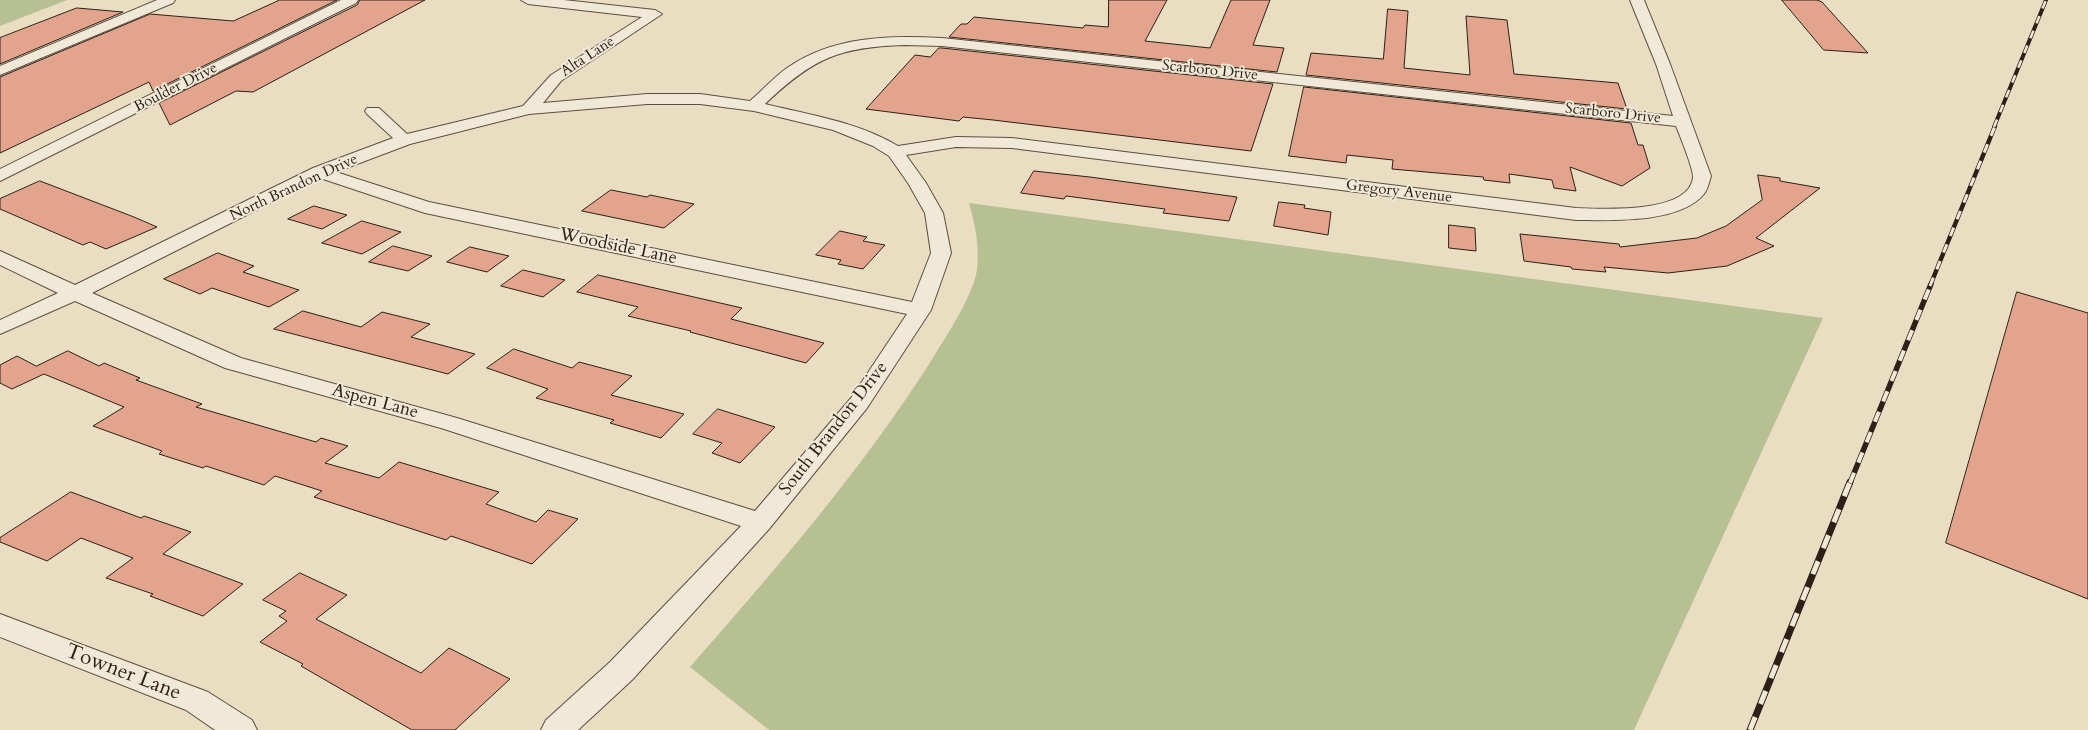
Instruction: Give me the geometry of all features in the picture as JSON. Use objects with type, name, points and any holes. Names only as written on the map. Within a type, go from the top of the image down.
[{"type":"street","points":[[0,71],[168,0]]},
{"type":"street","name":"Boulder Drive","points":[[0,176],[351,0]]},
{"type":"street","name":"Alta Lane","points":[[528,0],[655,14],[556,78],[529,108]]},
{"type":"street","name":"Gregory Avenue","points":[[895,152],[956,142],[1012,143],[1576,214],[1616,215],[1640,213],[1673,205],[1688,198],[1697,191],[1702,176],[1684,122],[1637,0]]},
{"type":"street","name":"Scarboro Drive","points":[[754,106],[793,70],[816,58],[859,46],[917,41],[952,43],[1684,122]]},
{"type":"street","name":"North Brandon Drive","points":[[0,328],[320,172],[404,140],[529,108],[647,99],[700,99],[754,106]]},
{"type":"street","name":"South Brandon Drive","points":[[557,730],[621,671],[760,522],[859,403],[920,310],[941,253],[934,213],[918,183],[895,152],[879,142],[838,126],[754,106]]},
{"type":"street","points":[[373,110],[404,140]]},
{"type":"street","name":"Woodside Lane","points":[[320,172],[425,207],[920,310]]},
{"type":"street","name":"Aspen Lane","points":[[0,257],[75,293],[233,363],[449,423],[760,522]]},
{"type":"street","name":"Towner Lane","points":[[0,625],[197,701],[241,730]]},
{"type":"green space","points":[[0,0],[67,0],[0,26]]},
{"type":"green space","points":[[969,203],[1823,318],[1634,730],[769,730],[690,667],[786,556],[847,480],[904,402],[951,329],[970,292],[977,270],[976,236]]},
{"type":"building","points":[[280,0],[337,0],[153,91],[149,82],[0,153],[0,77],[150,14],[233,21]]},
{"type":"building","points":[[360,0],[425,0],[253,92],[236,91],[170,125],[159,103],[357,5]]},
{"type":"building","points":[[1109,0],[1167,0],[1145,41],[1210,48],[1231,0],[1270,0],[1253,45],[1284,48],[1277,72],[949,37],[961,24],[967,24],[974,17],[1083,28],[1085,25],[1108,27]]},
{"type":"building","points":[[1782,0],[1817,0],[1822,2],[1868,53],[1824,50]]},
{"type":"building","points":[[77,8],[123,12],[0,64],[0,38]]},
{"type":"building","points":[[1388,9],[1408,11],[1404,68],[1470,75],[1466,16],[1507,20],[1514,74],[1618,83],[1627,109],[1306,75],[1311,53],[1383,59]]},
{"type":"building","points":[[939,48],[1273,84],[1251,151],[993,120],[963,117],[959,121],[866,109],[915,55],[930,57]]},
{"type":"building","points":[[1304,87],[1631,123],[1638,145],[1643,145],[1650,168],[1622,186],[1570,167],[1576,191],[1554,188],[1552,180],[1509,174],[1510,183],[1484,180],[1483,177],[1392,169],[1393,160],[1347,155],[1346,163],[1289,156]]},
{"type":"building","points":[[1034,171],[1237,197],[1229,221],[1163,213],[1165,209],[1066,196],[1064,199],[1021,193]]},
{"type":"building","points":[[1758,175],[1780,178],[1780,181],[1820,188],[1756,238],[1774,246],[1727,266],[1668,273],[1604,267],[1606,272],[1572,269],[1571,267],[1524,261],[1520,234],[1619,244],[1620,247],[1697,238],[1726,226],[1762,200]]},
{"type":"building","points":[[40,181],[157,227],[106,249],[90,242],[83,245],[0,209],[0,199]]},
{"type":"building","points":[[611,190],[647,197],[650,195],[694,204],[664,228],[582,211]]},
{"type":"building","points":[[1279,202],[1305,205],[1304,208],[1331,212],[1328,235],[1274,226]]},
{"type":"building","points":[[314,206],[347,215],[322,229],[288,219]]},
{"type":"building","points":[[362,221],[401,232],[362,254],[322,243]]},
{"type":"building","points":[[1449,225],[1475,228],[1476,251],[1449,248]]},
{"type":"building","points":[[840,231],[867,237],[863,241],[885,245],[863,269],[838,264],[841,260],[816,255]]},
{"type":"building","points":[[393,246],[432,256],[408,271],[369,262]]},
{"type":"building","points":[[470,247],[509,256],[487,272],[447,262]]},
{"type":"building","points":[[218,253],[254,266],[243,272],[299,290],[269,307],[212,288],[200,294],[164,279]]},
{"type":"building","points":[[523,270],[565,280],[543,297],[501,286]]},
{"type":"building","points":[[598,275],[742,308],[731,319],[824,343],[806,363],[691,331],[628,316],[638,307],[577,292]]},
{"type":"building","points":[[2017,292],[2088,313],[2088,599],[1946,543]]},
{"type":"building","points":[[303,311],[361,327],[382,312],[430,324],[411,337],[475,354],[448,374],[274,329]]},
{"type":"building","points":[[514,349],[572,368],[579,362],[632,376],[611,395],[684,414],[661,438],[610,423],[614,420],[536,398],[548,389],[487,368]]},
{"type":"building","points":[[68,351],[99,366],[104,363],[140,378],[136,380],[202,404],[196,407],[316,442],[321,438],[348,446],[325,463],[379,478],[399,462],[499,492],[486,504],[536,522],[548,510],[578,519],[532,564],[451,536],[446,540],[314,497],[322,491],[275,476],[264,485],[206,466],[203,468],[159,454],[162,451],[93,426],[124,407],[44,374],[12,389],[0,383],[0,365],[17,356],[36,366]]},
{"type":"building","points":[[718,409],[775,427],[740,463],[712,453],[722,443],[693,434]]},
{"type":"building","points":[[71,492],[141,518],[144,516],[191,532],[163,554],[243,584],[203,616],[150,596],[153,594],[106,578],[133,558],[81,538],[47,561],[0,542],[0,538]]},
{"type":"building","points":[[300,573],[347,595],[316,619],[421,673],[449,648],[510,679],[455,730],[412,730],[301,666],[303,664],[260,642],[287,621],[279,616],[286,611],[263,600]]},
{"type":"railway","points":[[1994,127],[2046,0]]},
{"type":"railway","points":[[1930,286],[1995,126]]},
{"type":"railway","points":[[1850,483],[1931,284]]},
{"type":"railway","points":[[1750,730],[1850,482]]}]
